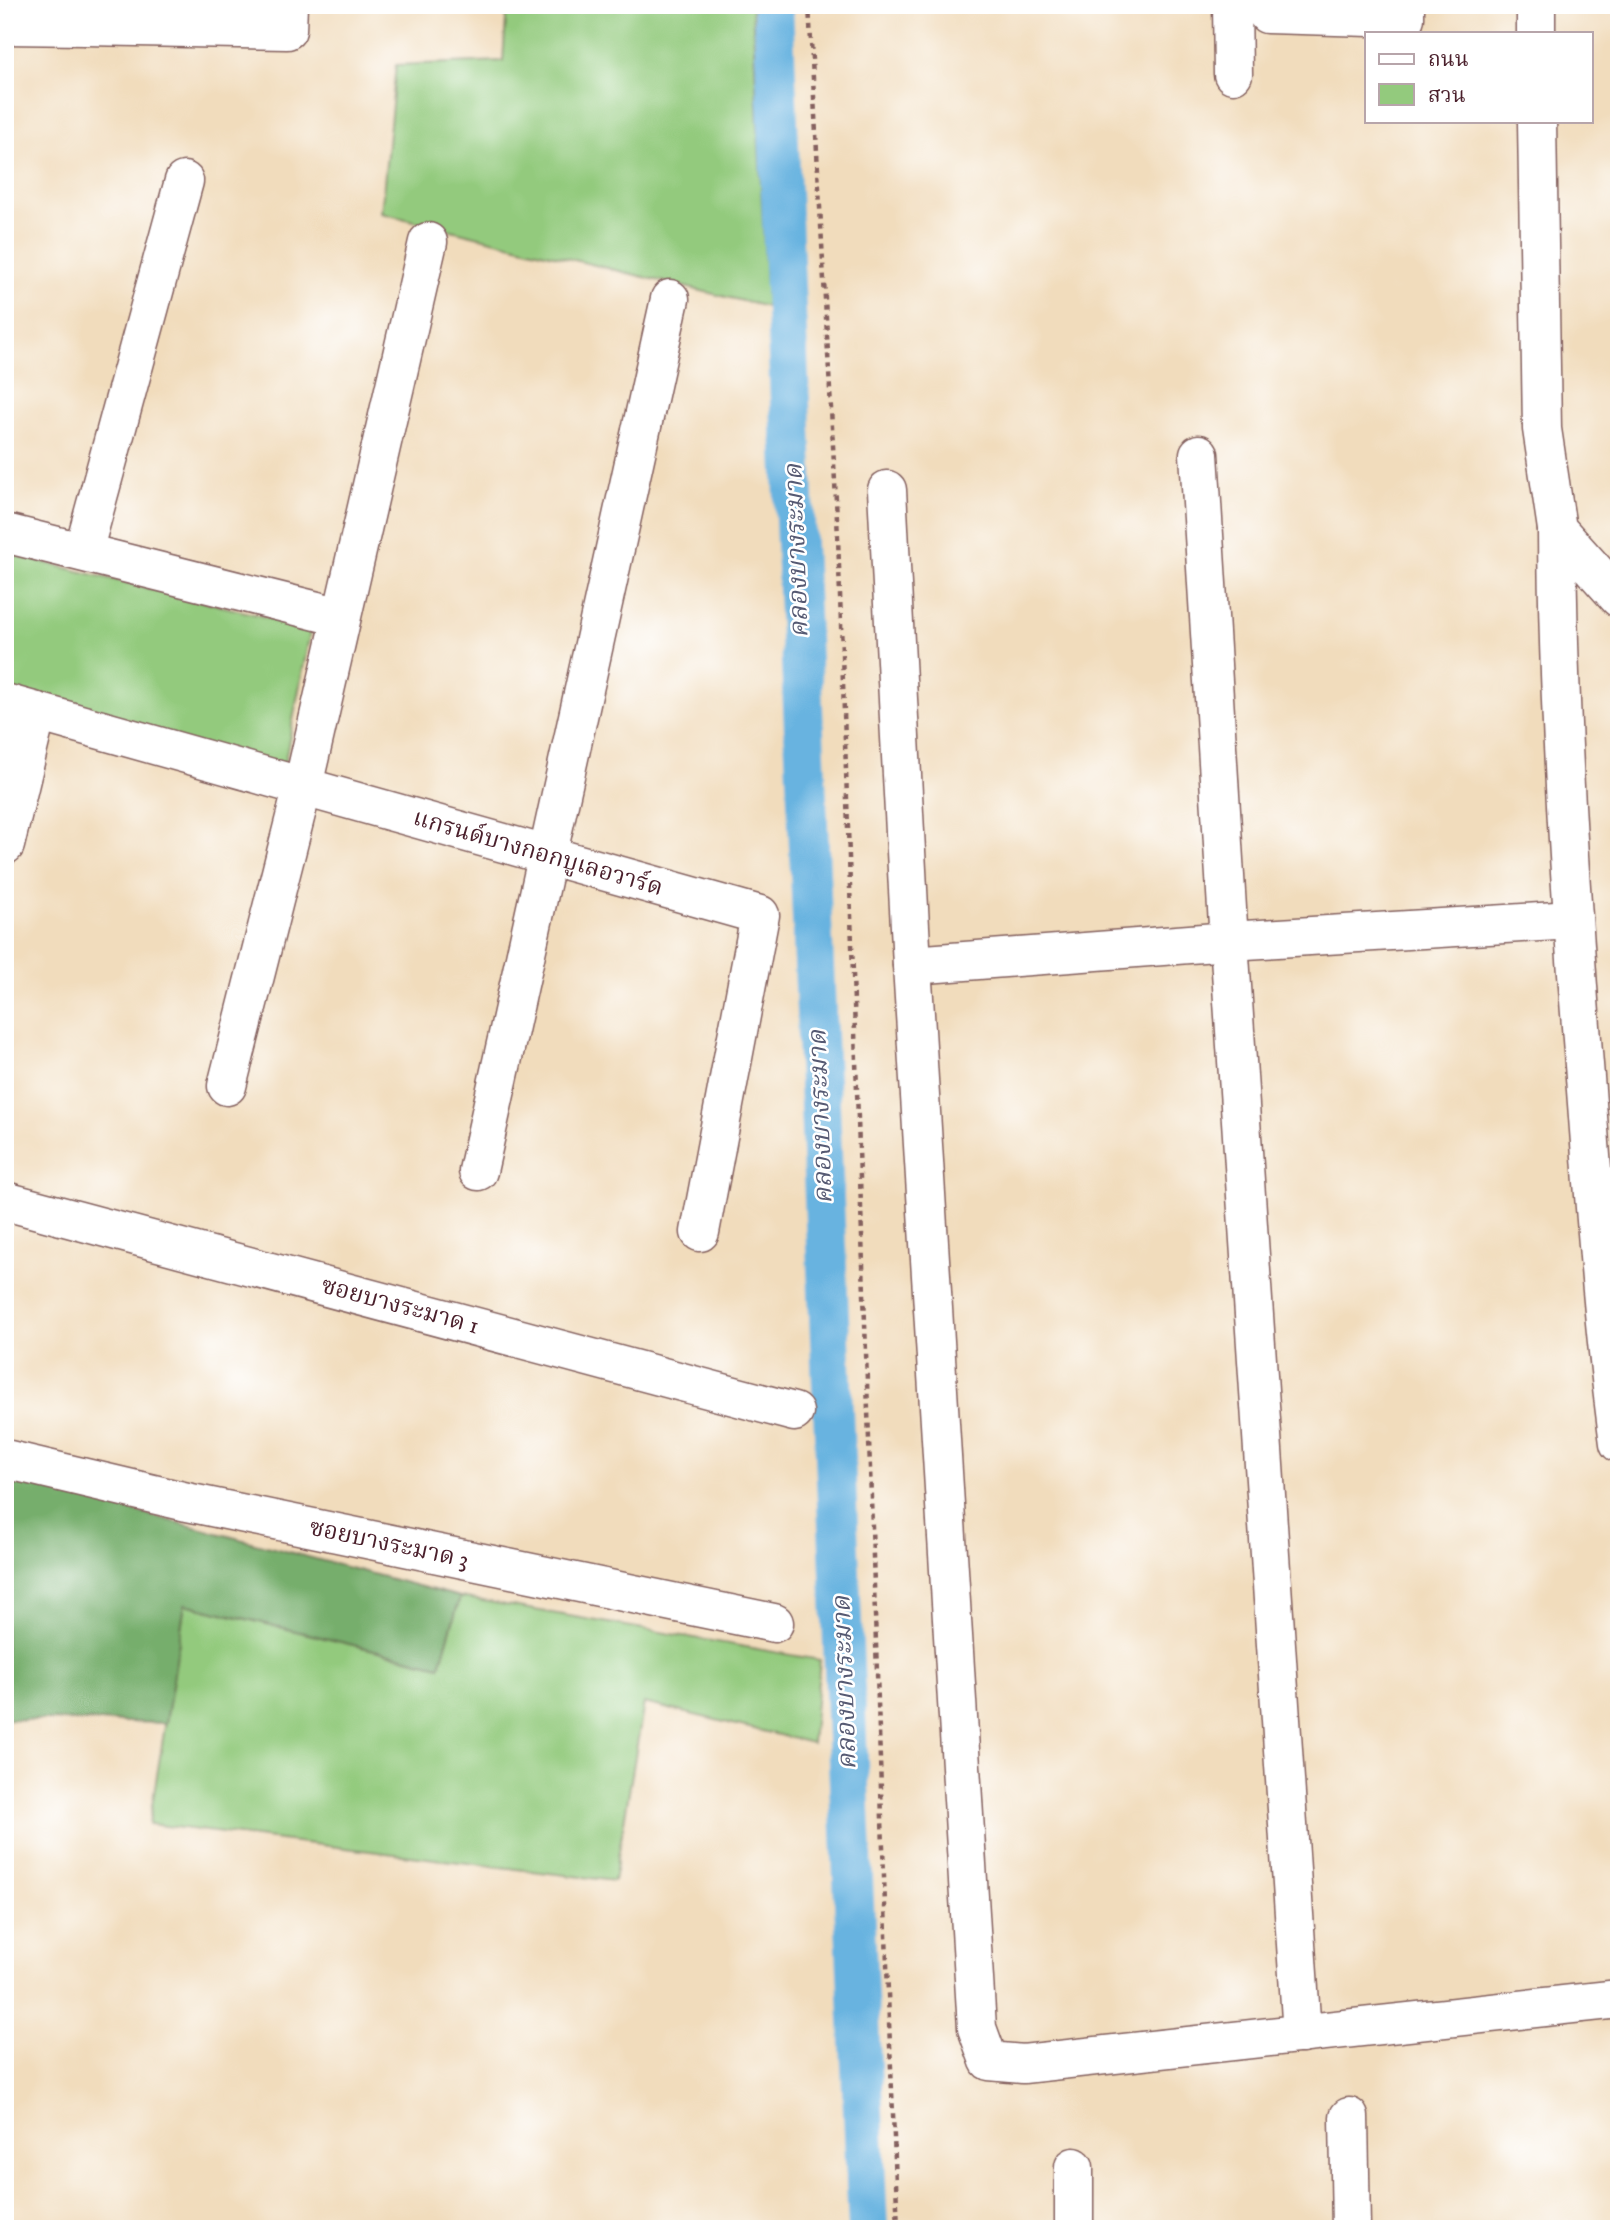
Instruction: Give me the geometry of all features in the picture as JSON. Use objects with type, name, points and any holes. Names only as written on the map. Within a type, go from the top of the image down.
[{"type":"street","points":[[5,25],[86,16],[287,30],[288,5]]},
{"type":"street","points":[[1233,5],[1233,74]]},
{"type":"street","points":[[1267,5],[1267,14],[1405,18],[1405,5]]},
{"type":"street","points":[[1536,5],[1536,32]]},
{"type":"street","points":[[1537,122],[1542,429],[1557,529],[1558,633],[1572,920],[1607,1356],[1619,1443]]},
{"type":"street","points":[[83,552],[184,181]]},
{"type":"street","points":[[227,1086],[303,786],[428,242]]},
{"type":"street","points":[[478,1171],[670,299]]},
{"type":"street","points":[[1199,454],[1303,2034]]},
{"type":"street","points":[[887,490],[912,965],[977,2028],[989,2061],[1023,2064],[1619,1999]]},
{"type":"street","points":[[1557,529],[1619,597]]},
{"type":"street","points":[[5,533],[341,617]]},
{"type":"street","points":[[5,845],[21,708]]},
{"type":"street","name":"แกรนด์บางกอกบูเลอวาร์ด","points":[[21,708],[760,915],[700,1233]]},
{"type":"street","points":[[912,965],[1229,941],[1572,920]]},
{"type":"street","name":"ซอยบางระมาด 1","points":[[5,1201],[794,1412]]},
{"type":"street","name":"ซอยบางระมาด 3","points":[[5,1459],[187,1502],[774,1623]]},
{"type":"street","points":[[1349,2117],[1351,2229]]},
{"type":"street","points":[[1074,2167],[1074,2229]]},
{"type":"path","points":[[809,5],[838,537],[898,2229]]},
{"type":"green space","points":[[507,5],[752,5],[767,307],[381,213],[396,65],[503,61]]},
{"type":"green space","points":[[5,553],[311,628],[284,766],[5,701]]},
{"type":"green space","points":[[5,1477],[460,1597],[440,1666],[185,1604],[166,1723],[5,1719]]},
{"type":"green space","points":[[460,1597],[820,1660],[812,1743],[644,1703],[614,1881],[149,1824],[185,1604],[440,1666]]},
{"type":"waterway","name":"คลองบางระมาด","points":[[773,5],[868,2229]]}]
